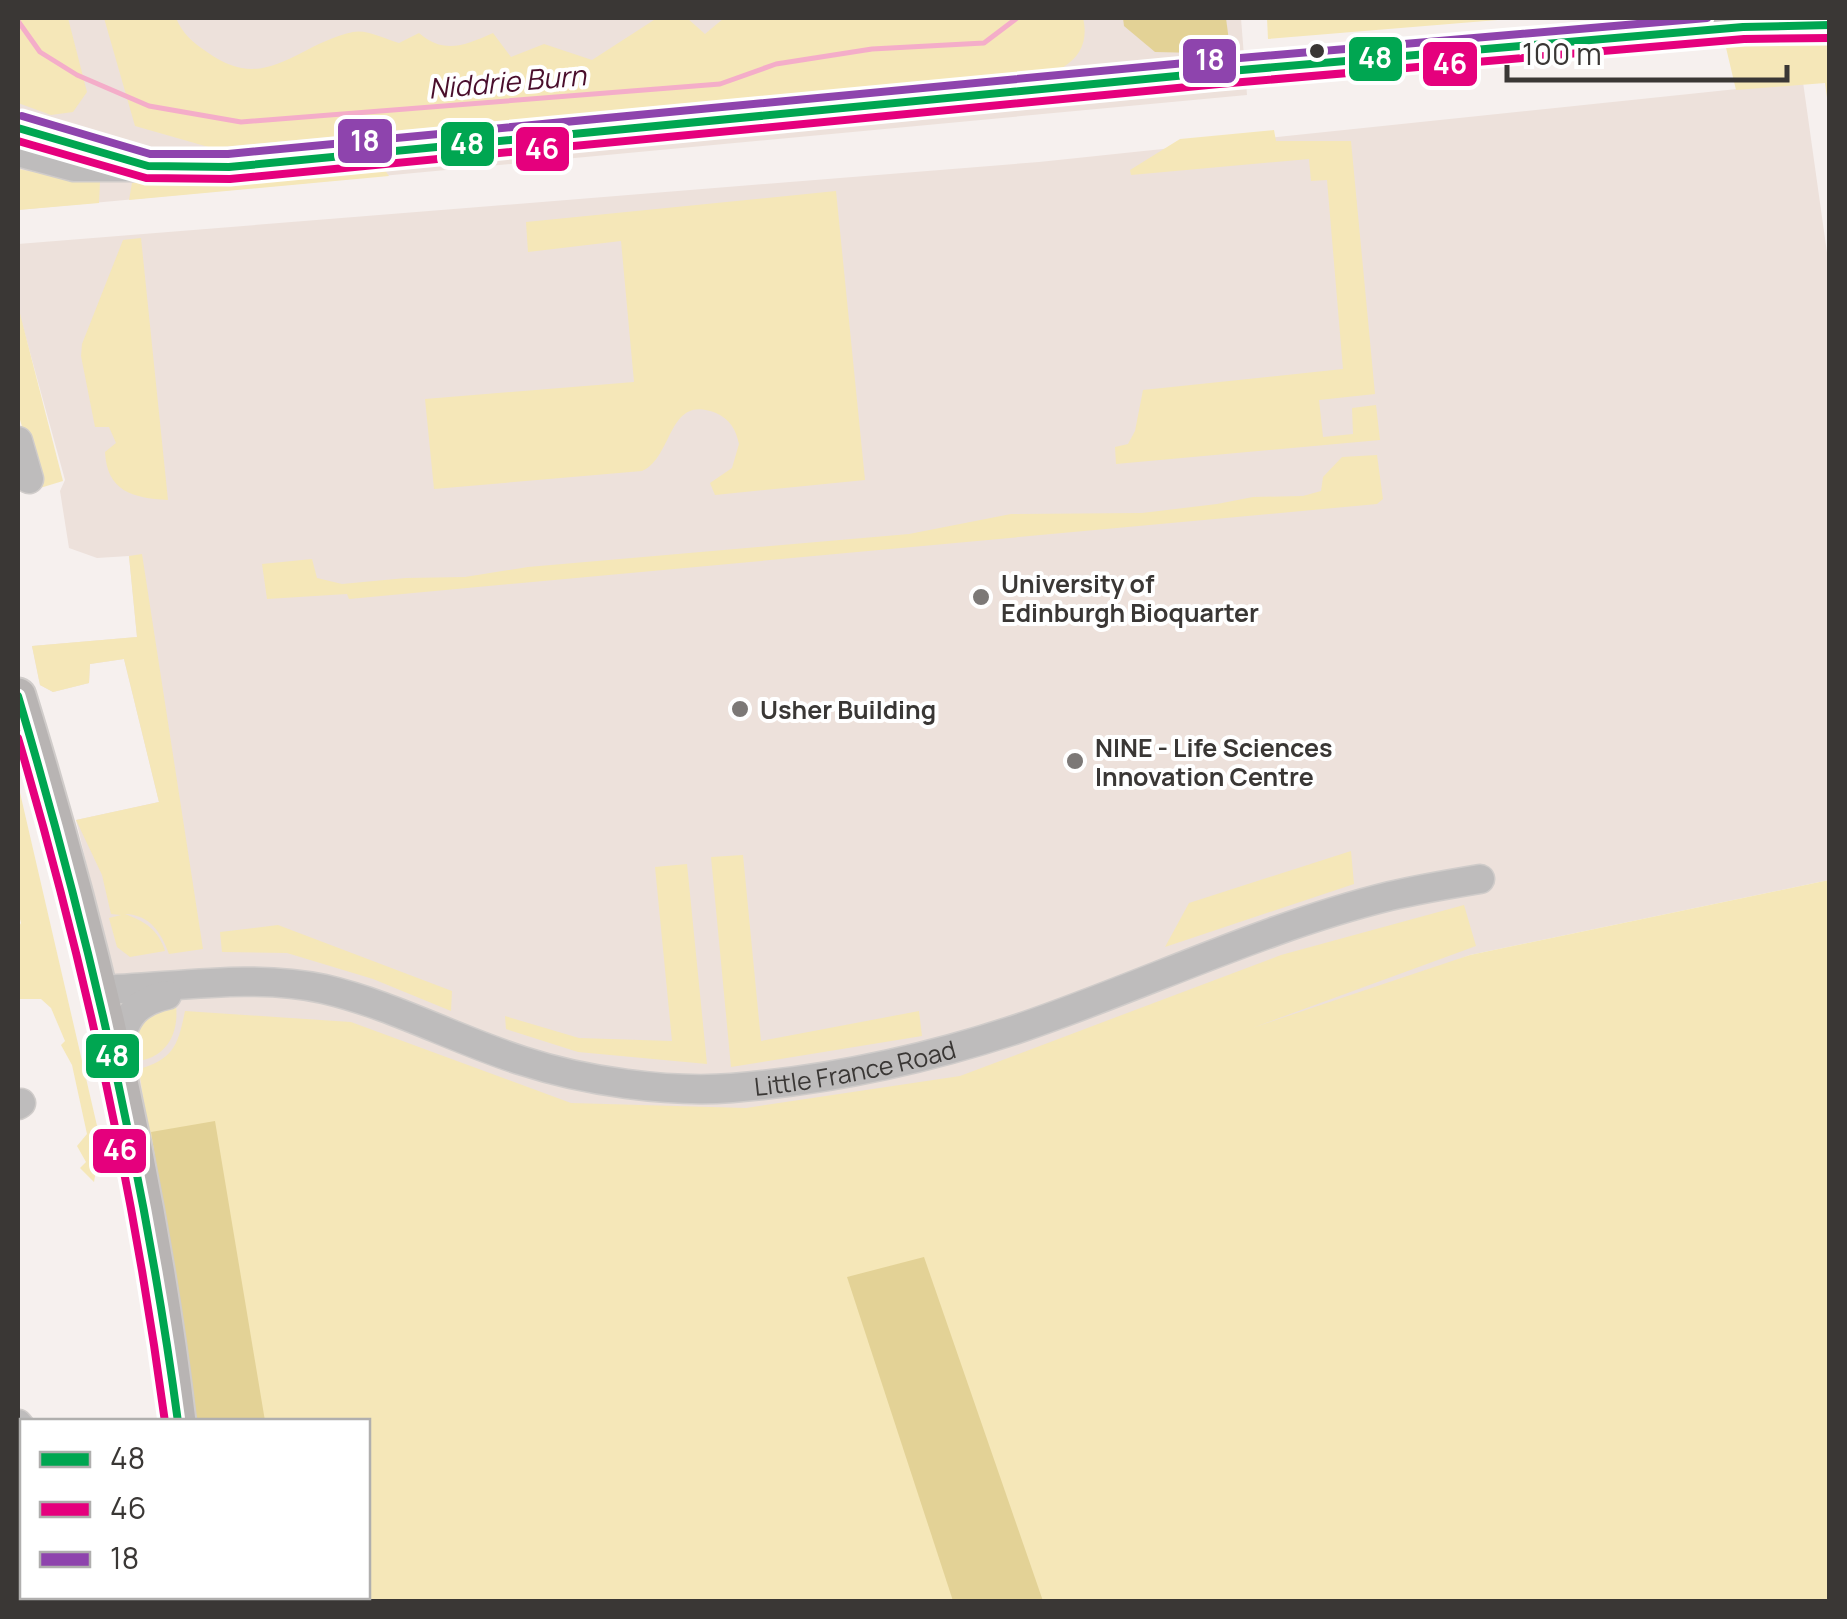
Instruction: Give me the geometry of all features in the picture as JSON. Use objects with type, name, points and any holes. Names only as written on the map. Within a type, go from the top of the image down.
[{"type":"main road","points":[[18,696],[98,990],[166,1323],[178,1419]]},
{"type":"street","points":[[18,152],[74,167],[230,167],[1218,72],[1743,26],[1830,25]]},
{"type":"street","points":[[18,128],[148,166]]},
{"type":"street","points":[[18,441],[29,479]]},
{"type":"street","name":"Little France Road","points":[[98,990],[260,983],[322,988],[392,1010],[525,1062],[592,1078],[680,1088],[730,1088],[844,1074],[947,1051],[1284,930],[1389,896],[1480,878]]},
{"type":"street","name":"Little France Road","points":[[114,1065],[123,1028],[134,1009],[155,998],[218,984]]},
{"type":"shaded area","points":[[18,18],[1241,18],[1247,95],[18,210]]},
{"type":"shaded area","points":[[18,18],[68,18],[87,92],[73,112],[51,115],[18,103]]},
{"type":"shaded area","points":[[104,18],[176,18],[192,41],[228,64],[247,69],[281,63],[333,38],[358,31],[399,43],[419,33],[446,46],[493,33],[511,57],[544,44],[592,60],[657,18],[687,18],[705,34],[724,18],[1083,18],[1085,33],[1079,52],[1062,68],[212,148],[135,126]]},
{"type":"shaded area","points":[[1123,18],[1226,18],[1230,49],[1155,52],[1124,26]]},
{"type":"shaded area","points":[[1267,18],[1522,18],[1268,39]]},
{"type":"shaded area","points":[[1719,18],[1829,18],[1829,112],[1825,83],[1736,90]]},
{"type":"shaded area","name":"University of Edinburgh Bioquarter","points":[[1803,82],[1830,274],[1829,880],[1470,955],[1004,1133],[143,1101],[76,820],[159,802],[124,659],[90,664],[89,683],[53,692],[40,685],[32,646],[137,637],[129,556],[97,558],[69,548],[60,491],[65,480],[18,309],[18,244],[1039,162]]},
{"type":"shaded area","points":[[1274,130],[1276,141],[1351,141],[1375,394],[1319,400],[1323,437],[1353,434],[1352,408],[1376,405],[1380,440],[1116,464],[1115,447],[1128,444],[1135,431],[1143,390],[1343,369],[1327,180],[1311,181],[1309,159],[1131,175],[1130,170],[1180,139]]},
{"type":"shaded area","points":[[382,166],[389,176],[129,200],[132,183]]},
{"type":"shaded area","points":[[18,169],[100,182],[99,203],[18,210]]},
{"type":"shaded area","points":[[836,191],[865,480],[715,495],[710,483],[732,468],[739,444],[725,418],[700,409],[679,419],[660,453],[642,471],[434,489],[425,399],[634,382],[621,241],[528,252],[526,222]]},
{"type":"shaded area","points":[[141,238],[168,500],[133,494],[116,484],[111,476],[105,452],[116,443],[109,427],[95,427],[81,356],[82,344],[123,240]]},
{"type":"shaded area","points":[[18,306],[63,481],[40,488],[18,413]]},
{"type":"shaded area","points":[[1377,455],[1383,499],[1377,504],[349,599],[347,594],[267,599],[262,564],[312,559],[317,578],[342,584],[465,577],[528,567],[909,534],[1011,514],[1142,513],[1253,497],[1303,496],[1321,491],[1323,477],[1342,457]]},
{"type":"shaded area","points":[[142,554],[203,949],[169,954],[153,926],[125,914],[149,926],[165,951],[130,957],[117,947],[109,918],[121,915],[111,914],[102,875],[76,820],[159,802],[124,659],[90,664],[89,683],[53,692],[40,685],[32,646],[137,637],[129,556]]},
{"type":"shaded area","points":[[18,784],[101,1143],[94,1182],[80,1168],[86,1162],[77,1146],[87,1134],[72,1065],[61,1045],[65,1041],[51,1008],[41,999],[18,999]]},
{"type":"shaded area","points":[[1351,851],[1354,884],[1165,947],[1189,903]]},
{"type":"shaded area","points":[[743,855],[761,1041],[919,1011],[922,1036],[731,1067],[711,857]]},
{"type":"shaded area","points":[[687,864],[707,1064],[578,1052],[506,1029],[505,1016],[579,1038],[672,1041],[655,867]]},
{"type":"shaded area","points":[[1829,880],[1829,1601],[218,1601],[370,1599],[370,1419],[189,1419],[139,1069],[160,1060],[172,1049],[185,1011],[351,1022],[571,1103],[746,1108],[960,1076],[1281,955],[1464,905],[1476,946],[1252,1028],[1470,955]]},
{"type":"shaded area","points":[[278,925],[452,991],[451,1011],[373,979],[287,953],[222,952],[220,932]]},
{"type":"shaded area","points":[[176,1005],[176,1024],[170,1041],[157,1054],[139,1061],[142,1022],[153,1013]]},
{"type":"shaded area","points":[[215,1121],[265,1419],[191,1419],[178,1300],[151,1132]]},
{"type":"shaded area","points":[[924,1257],[1043,1601],[953,1601],[847,1277]]},
{"type":"waterway","name":"Niddrie Burn","points":[[18,21],[40,52],[77,75],[149,106],[241,122],[720,84],[776,64],[872,49],[984,43],[1017,18]]},
{"type":"transit line","name":"18","points":[[22,116],[150,154],[228,154],[1217,60],[1707,18]]},
{"type":"transit line","name":"48","points":[[18,128],[148,166],[229,167],[1218,72],[1743,27],[1830,25]]},
{"type":"transit line","name":"46","points":[[18,141],[146,178],[230,179],[1219,84],[1744,39],[1830,38]]},
{"type":"transit line","name":"48","points":[[18,696],[112,1056],[149,1238],[178,1419]]},
{"type":"transit line","name":"46","points":[[18,738],[105,1077],[138,1249],[165,1419]]},
{"type":"place","name":"University of Edinburgh Bioquarter","points":[[981,597]]},
{"type":"place","name":"Usher Building","points":[[740,709]]},
{"type":"place","name":"NINE - Life Sciences Innovation Centre","points":[[1075,761]]}]
